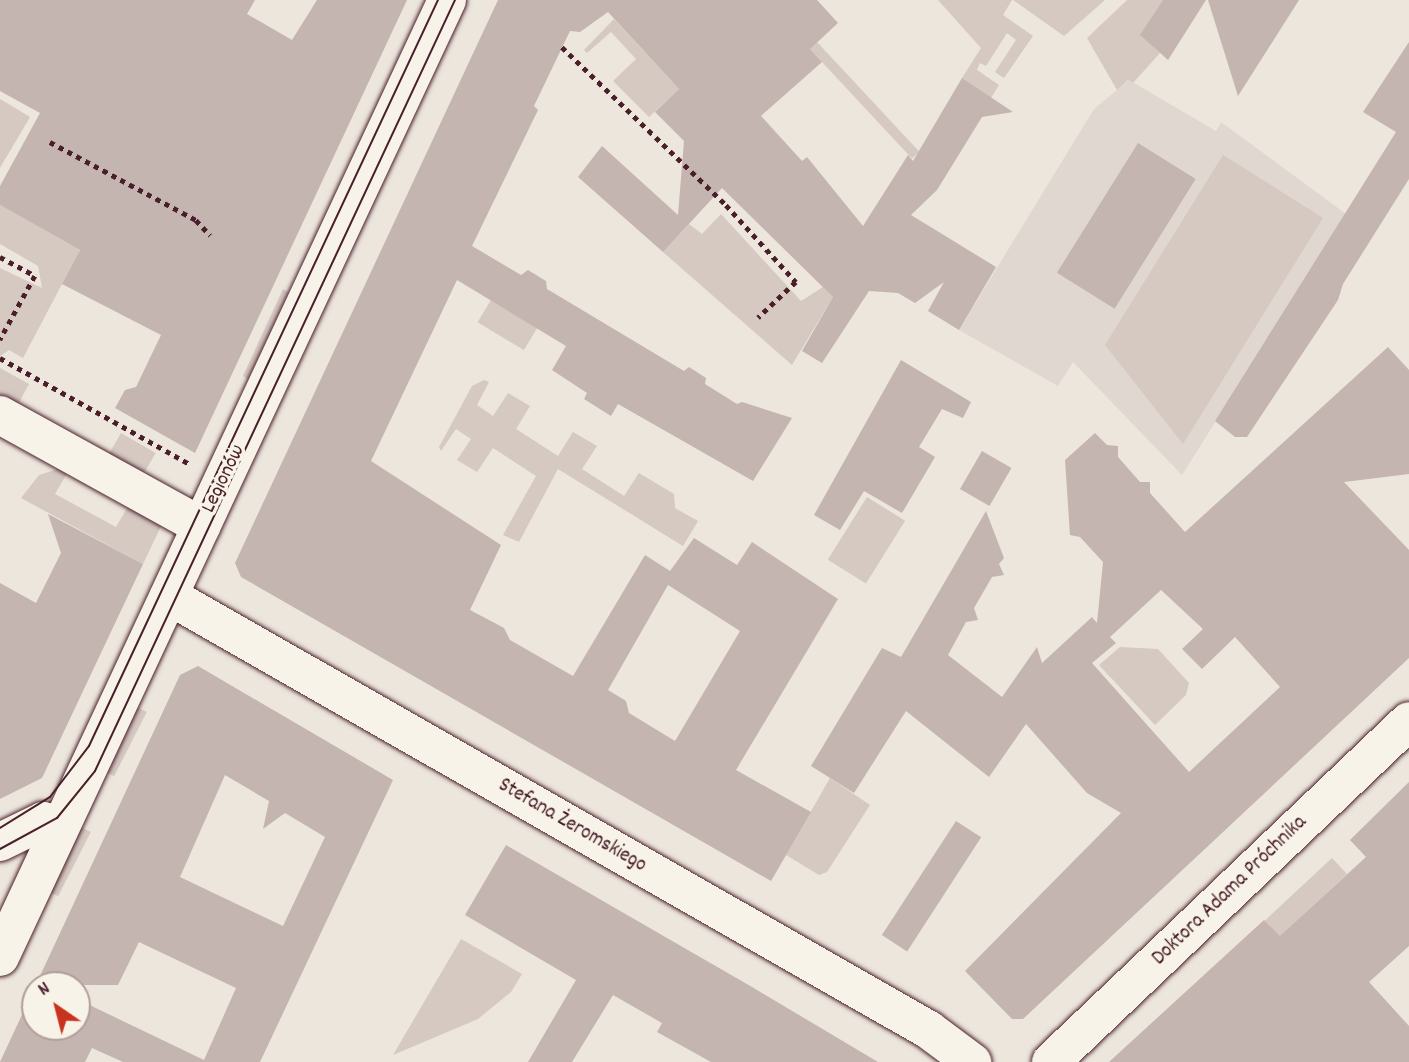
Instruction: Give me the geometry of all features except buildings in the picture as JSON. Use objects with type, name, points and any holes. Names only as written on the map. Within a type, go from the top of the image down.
[{"type":"street","name":"Legionów","points":[[0,957],[447,0]]},
{"type":"street","points":[[0,415],[201,526]]},
{"type":"street","name":"Stefana Żeromskiego","points":[[169,596],[929,1030],[972,1062]]},
{"type":"street","name":"Doktora Adama Próchnika","points":[[1051,1062],[1409,721]]},
{"type":"street","points":[[0,842],[43,821],[61,825]]},
{"type":"path","points":[[562,47],[726,205],[796,282],[758,318]]},
{"type":"path","points":[[50,142],[196,220],[210,235]]},
{"type":"path","points":[[0,257],[35,276],[0,340]]},
{"type":"path","points":[[0,358],[194,466]]},
{"type":"shaded area","points":[[938,0],[1012,0],[1003,15],[1033,36],[1004,78],[995,72],[1016,40],[1007,33],[986,66],[980,63],[977,70],[999,85],[991,98],[962,78],[981,48]]},
{"type":"shaded area","points":[[1013,0],[1105,0],[1064,36]]},
{"type":"shaded area","points":[[1127,0],[1163,0],[1141,35],[1160,53],[1133,83],[1128,80],[1117,90],[1087,38]]},
{"type":"shaded area","points":[[614,19],[679,89],[649,117],[613,81],[636,59],[611,32],[587,53],[584,50]]},
{"type":"shaded area","points":[[817,42],[919,152],[912,159],[810,49]]},
{"type":"shaded area","points":[[1129,80],[1216,131],[1221,122],[1346,214],[1182,475],[1073,362],[1058,386],[959,330],[1094,109]]},
{"type":"shaded area","points":[[0,99],[30,117],[0,168]]},
{"type":"shaded area","points":[[1223,155],[1323,218],[1183,444],[1105,345]]},
{"type":"shaded area","points":[[0,205],[80,250],[23,358],[9,350],[0,356],[0,268],[42,288],[38,266],[0,244]]},
{"type":"shaded area","points":[[721,214],[801,301],[823,287],[833,297],[792,365],[663,252],[689,224],[702,234]]},
{"type":"shaded area","points":[[283,289],[289,292],[248,379],[243,376]]},
{"type":"shaded area","points":[[491,300],[537,328],[524,350],[478,322]]},
{"type":"shaded area","points":[[0,368],[29,384],[16,408],[0,399]]},
{"type":"shaded area","points":[[484,380],[489,382],[477,405],[493,416],[508,393],[530,406],[516,429],[558,456],[573,432],[597,446],[582,469],[624,496],[639,473],[674,494],[675,508],[698,521],[683,546],[558,469],[519,542],[503,535],[536,476],[493,448],[477,472],[457,460],[471,439],[456,429],[441,451],[439,447],[472,386]]},
{"type":"shaded area","points":[[121,433],[156,453],[142,477],[107,457]]},
{"type":"shaded area","points":[[58,469],[69,470],[55,494],[116,527],[130,503],[163,522],[143,564],[21,498],[39,475]]},
{"type":"shaded area","points":[[867,497],[905,521],[866,584],[828,560]]},
{"type":"shaded area","points":[[1120,647],[1158,649],[1189,683],[1186,695],[1155,725],[1099,665]]},
{"type":"shaded area","points":[[137,707],[147,712],[114,776],[104,771]]},
{"type":"shaded area","points":[[830,778],[870,805],[827,872],[819,875],[786,855]]},
{"type":"shaded area","points":[[81,827],[91,832],[58,896],[48,891]]},
{"type":"shaded area","points":[[1332,858],[1347,874],[1280,937],[1265,921]]},
{"type":"shaded area","points":[[461,939],[522,974],[511,992],[478,1019],[393,1055]]},
{"type":"tram line","points":[[0,828],[50,797],[89,746],[438,0]]},
{"type":"tram line","points":[[0,849],[57,818],[95,771],[455,0]]}]
